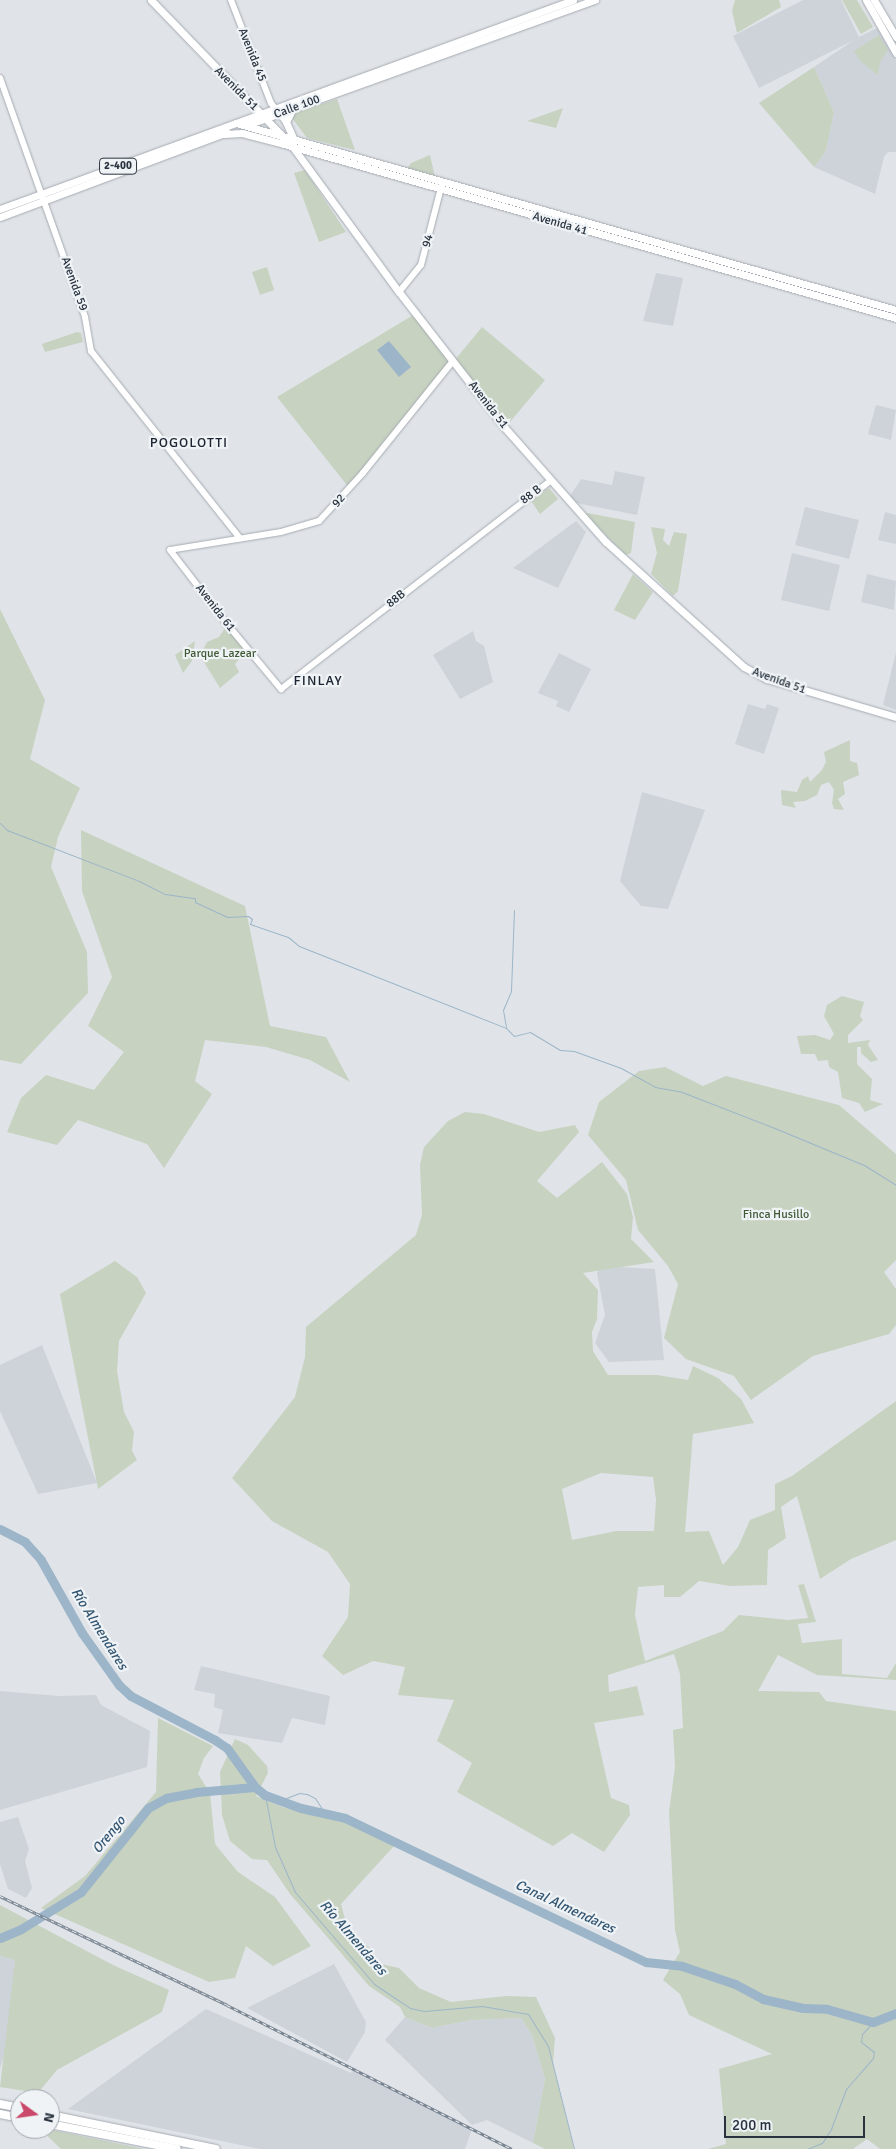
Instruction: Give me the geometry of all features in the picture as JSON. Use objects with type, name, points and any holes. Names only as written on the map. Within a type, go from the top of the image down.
[{"type":"highway","points":[[60,2117],[216,2149]]},
{"type":"highway","points":[[60,2126],[177,2149]]},
{"type":"main road","name":"Avenida 51","points":[[151,0],[281,135],[295,147],[399,292],[453,361],[550,481],[606,542],[744,667],[776,682],[896,717]]},
{"type":"main road","name":"Calle 100","points":[[0,216],[43,197],[236,123],[277,111],[573,0]]},
{"type":"main road","name":"Calle 100","points":[[277,111],[294,108],[595,0]]},
{"type":"main road","points":[[866,0],[896,53]]},
{"type":"main road","points":[[874,0],[896,37]]},
{"type":"main road","points":[[236,123],[250,115],[249,102]]},
{"type":"main road","points":[[294,108],[289,112],[287,124],[295,147]]},
{"type":"main road","name":"Calle 100","points":[[0,208],[43,197],[224,134],[263,116]]},
{"type":"main road","name":"Avenida 41","points":[[236,123],[896,310]]},
{"type":"main road","points":[[287,124],[310,143]]},
{"type":"main road","name":"Avenida 41","points":[[224,134],[242,133],[295,147],[896,318]]},
{"type":"main road","points":[[307,165],[311,156],[320,155]]},
{"type":"street","name":"Avenida 45","points":[[231,0],[240,28],[277,111],[287,124]]},
{"type":"street","name":"Avenida 59","points":[[0,78],[85,317],[91,351],[240,538]]},
{"type":"street","name":"94","points":[[399,292],[420,265],[442,182]]},
{"type":"street","name":"92","points":[[170,550],[280,532],[319,521],[363,473],[453,361]]},
{"type":"street","name":"88 B","points":[[511,510],[550,481]]},
{"type":"street","name":"88B","points":[[281,689],[511,510]]},
{"type":"street","name":"Avenida 61","points":[[170,550],[281,689]]},
{"type":"shaded area","points":[[803,0],[841,0],[859,37],[877,28],[896,60],[896,152],[888,152],[884,157],[875,194],[814,167],[826,151],[834,112],[814,67],[854,40],[759,88],[733,36]]},
{"type":"shaded area","points":[[656,273],[683,278],[673,326],[643,321]]},
{"type":"shaded area","points":[[876,405],[896,410],[891,440],[868,434]]},
{"type":"shaded area","points":[[615,471],[645,477],[637,515],[576,503],[570,496],[581,479],[612,485]]},
{"type":"shaded area","points":[[805,507],[859,520],[849,559],[795,545]]},
{"type":"shaded area","points":[[885,512],[896,515],[896,544],[878,540]]},
{"type":"shaded area","points":[[576,521],[586,532],[558,588],[513,568]]},
{"type":"shaded area","points":[[792,553],[840,565],[829,611],[781,600]]},
{"type":"shaded area","points":[[867,574],[896,581],[894,610],[861,602]]},
{"type":"shaded area","points":[[473,631],[476,641],[484,646],[493,682],[460,699],[433,655]]},
{"type":"shaded area","points":[[896,652],[896,710],[883,705]]},
{"type":"shaded area","points":[[559,653],[591,669],[569,712],[556,706],[558,701],[538,693]]},
{"type":"shaded area","points":[[748,704],[765,709],[767,704],[779,708],[764,754],[735,744]]},
{"type":"shaded area","points":[[642,792],[705,810],[668,909],[641,906],[620,881]]},
{"type":"shaded area","points":[[602,1266],[655,1269],[664,1360],[609,1362],[595,1343],[605,1315],[597,1273]]},
{"type":"shaded area","points":[[42,1345],[97,1483],[38,1494],[0,1411],[0,1365]]},
{"type":"shaded area","points":[[201,1666],[330,1696],[325,1725],[292,1718],[282,1743],[218,1733],[223,1710],[214,1707],[215,1694],[194,1690]]},
{"type":"shaded area","points":[[0,1691],[59,1696],[96,1695],[101,1705],[150,1731],[147,1767],[0,1810]]},
{"type":"shaded area","points":[[18,1817],[29,1849],[25,1861],[32,1888],[26,1898],[8,1889],[0,1864],[0,1822]]},
{"type":"shaded area","points":[[0,1956],[15,1960],[8,2042],[0,2069]]},
{"type":"shaded area","points":[[334,1964],[366,2022],[365,2032],[347,2062],[247,2008]]},
{"type":"shaded area","points":[[206,2009],[351,2073],[353,2068],[472,2129],[465,2149],[260,2149],[68,2109]]},
{"type":"shaded area","points":[[405,2017],[432,2028],[471,2020],[521,2018],[532,2035],[545,2079],[533,2143],[487,2120],[472,2125],[385,2040]]},
{"type":"green space","points":[[735,0],[779,0],[781,7],[737,33],[732,11]]},
{"type":"green space","points":[[842,0],[857,0],[873,27],[861,34]]},
{"type":"green space","points":[[879,35],[888,50],[880,62],[878,75],[860,61],[854,51]]},
{"type":"green space","points":[[814,67],[834,112],[826,151],[814,167],[759,103]]},
{"type":"green space","points":[[337,99],[355,150],[307,138],[292,118],[292,114]]},
{"type":"green space","points":[[563,108],[556,128],[527,121]]},
{"type":"green space","points":[[430,155],[435,177],[407,169],[411,163]]},
{"type":"green space","points":[[305,170],[346,232],[319,242],[294,173]]},
{"type":"green space","points":[[267,267],[274,290],[260,295],[252,272]]},
{"type":"green space","points":[[415,314],[454,361],[482,327],[545,380],[505,428],[453,361],[350,489],[277,397]]},
{"type":"green space","points":[[77,332],[81,333],[83,342],[45,352],[42,344]]},
{"type":"green space","points":[[549,488],[558,499],[540,514],[531,501]]},
{"type":"green space","points":[[587,513],[635,522],[631,553],[626,555],[585,515]]},
{"type":"green space","points":[[651,527],[665,529],[663,540],[669,546],[674,532],[687,534],[678,591],[673,596],[651,574],[657,553]]},
{"type":"green space","points":[[633,574],[653,592],[635,620],[614,610]]},
{"type":"green space","points":[[0,609],[45,700],[30,759],[80,788],[58,837],[51,867],[87,952],[88,993],[21,1064],[0,1060]]},
{"type":"green space","name":"Parque Lazear","points":[[227,625],[246,651],[235,664],[239,672],[220,688],[202,659],[202,652],[207,642],[219,637]]},
{"type":"green space","points":[[195,641],[192,661],[183,673],[175,655]]},
{"type":"green space","points":[[850,740],[850,761],[857,763],[859,775],[843,782],[845,794],[838,799],[844,810],[834,809],[832,803],[834,790],[829,782],[821,785],[817,795],[805,801],[793,802],[796,808],[782,805],[781,790],[797,792],[802,780],[808,776],[810,782],[822,770],[826,762],[824,752]]},
{"type":"green space","points":[[81,830],[245,906],[270,1026],[326,1037],[350,1082],[310,1060],[266,1047],[205,1040],[195,1081],[212,1094],[164,1168],[147,1144],[78,1120],[57,1145],[7,1132],[21,1098],[46,1075],[94,1090],[124,1052],[88,1026],[112,977],[82,891]]},
{"type":"green space","points":[[842,996],[864,1002],[860,1016],[863,1020],[848,1035],[848,1043],[870,1040],[868,1045],[878,1060],[871,1062],[861,1053],[861,1047],[857,1047],[857,1064],[872,1079],[870,1100],[883,1104],[865,1112],[859,1103],[842,1098],[838,1072],[829,1067],[828,1060],[818,1061],[815,1054],[801,1054],[797,1036],[815,1035],[830,1040],[834,1034],[824,1016],[827,1005]]},
{"type":"green space","name":"Finca Husillo","points":[[665,1067],[703,1086],[726,1076],[839,1105],[896,1154],[896,1260],[884,1272],[896,1289],[896,1325],[889,1334],[813,1356],[751,1400],[734,1376],[686,1359],[664,1338],[678,1284],[668,1266],[638,1230],[626,1180],[588,1135],[599,1102],[639,1071]]},
{"type":"green space","points":[[465,1112],[484,1114],[539,1132],[575,1125],[579,1132],[537,1181],[557,1198],[602,1162],[627,1194],[633,1217],[631,1239],[654,1262],[583,1273],[598,1290],[597,1319],[592,1332],[593,1351],[608,1375],[657,1375],[688,1380],[693,1366],[718,1378],[741,1399],[754,1423],[693,1434],[685,1532],[709,1531],[723,1565],[738,1547],[750,1520],[775,1510],[775,1484],[792,1476],[896,1401],[896,1540],[851,1559],[820,1579],[797,1496],[781,1507],[786,1538],[768,1550],[767,1585],[730,1586],[699,1581],[680,1597],[664,1597],[664,1585],[638,1587],[635,1615],[645,1661],[723,1631],[739,1615],[788,1620],[808,1618],[798,1585],[804,1584],[816,1622],[798,1624],[802,1643],[842,1639],[842,1674],[887,1678],[896,1663],[896,1680],[817,1675],[778,1655],[758,1691],[819,1692],[826,1701],[896,1711],[896,2149],[880,2149],[867,2139],[853,2149],[708,2149],[726,2144],[719,2069],[772,2054],[689,2015],[680,1994],[663,1980],[680,1952],[675,1930],[669,1812],[675,1767],[673,1730],[683,1728],[680,1674],[674,1654],[608,1675],[609,1692],[637,1686],[644,1715],[594,1723],[611,1798],[629,1805],[630,1815],[604,1852],[572,1833],[553,1846],[457,1792],[472,1763],[437,1741],[454,1700],[398,1695],[405,1667],[373,1661],[343,1675],[322,1656],[348,1617],[350,1584],[328,1552],[272,1521],[232,1478],[295,1397],[305,1357],[306,1327],[416,1235],[422,1215],[420,1165],[424,1147],[448,1121]],"holes":[[[601,1473],[653,1477],[656,1500],[654,1531],[616,1531],[572,1540],[562,1489]]]},
{"type":"green space","points":[[115,1261],[137,1277],[146,1293],[119,1341],[117,1371],[124,1412],[134,1432],[132,1451],[137,1460],[98,1489],[60,1294]]},
{"type":"green space","points":[[158,1718],[213,1746],[204,1758],[198,1774],[210,1793],[215,1844],[238,1872],[275,1897],[311,1946],[273,1966],[246,1946],[235,1978],[209,1982],[41,1908],[85,1876],[156,1792]]},
{"type":"green space","points":[[235,1739],[248,1745],[267,1766],[268,1773],[256,1796],[285,1808],[349,1822],[395,1845],[341,1904],[350,1938],[368,1946],[381,1964],[399,1968],[419,1988],[451,2002],[506,1996],[536,1997],[555,2038],[553,2063],[574,2149],[545,2149],[533,2143],[545,2079],[532,2035],[521,2018],[471,2020],[432,2028],[405,2017],[400,2007],[369,1986],[290,1894],[267,1860],[252,1859],[230,1841],[222,1815],[220,1772]]},
{"type":"green space","points":[[0,1905],[113,1965],[169,1990],[162,2012],[57,2070],[41,2089],[0,2087],[15,1960],[0,1956]]},
{"type":"green space","points":[[60,2132],[144,2149],[61,2149],[50,2139],[60,2139]]},
{"type":"water","points":[[389,341],[411,367],[399,377],[377,350]]},
{"type":"waterway","points":[[0,823],[7,830],[139,881],[165,894],[195,898],[195,902],[227,917],[248,916],[252,919],[250,924],[288,937],[299,946],[506,1028],[514,1036],[530,1032],[560,1050],[574,1051],[621,1068],[655,1087],[682,1092],[777,1129],[864,1165],[896,1185]]},
{"type":"waterway","points":[[506,1027],[503,1010],[511,991],[514,910]]},
{"type":"waterway","name":"Canal Almendares","points":[[0,1529],[25,1542],[41,1560],[82,1633],[119,1685],[131,1696],[227,1748],[255,1787],[265,1795],[301,1808],[345,1818],[646,1962],[682,1966],[735,1984],[763,1999],[803,2008],[827,2009],[873,2022],[896,2013]]},
{"type":"waterway","name":"Orengo","points":[[0,1938],[21,1929],[81,1892],[148,1808],[166,1798],[196,1792],[255,1787]]},
{"type":"waterway","points":[[281,1800],[299,1793],[307,1794],[315,1798],[324,1812]]},
{"type":"waterway","name":"Río Almendares","points":[[265,1795],[275,1847],[295,1892],[374,1984],[410,2008],[424,2011],[482,2006],[528,2014],[548,2046],[574,2149]]},
{"type":"waterway","name":"Río Almendares","points":[[807,2149],[822,2143],[831,2129],[846,2089],[873,2058],[874,2052],[861,2042],[862,2034],[873,2022]]},
{"type":"railway","points":[[0,1896],[227,2005],[512,2149]]},
{"type":"district","name":"POGOLOTTI","points":[[189,443]]},
{"type":"district","name":"FINLAY","points":[[318,681]]}]
